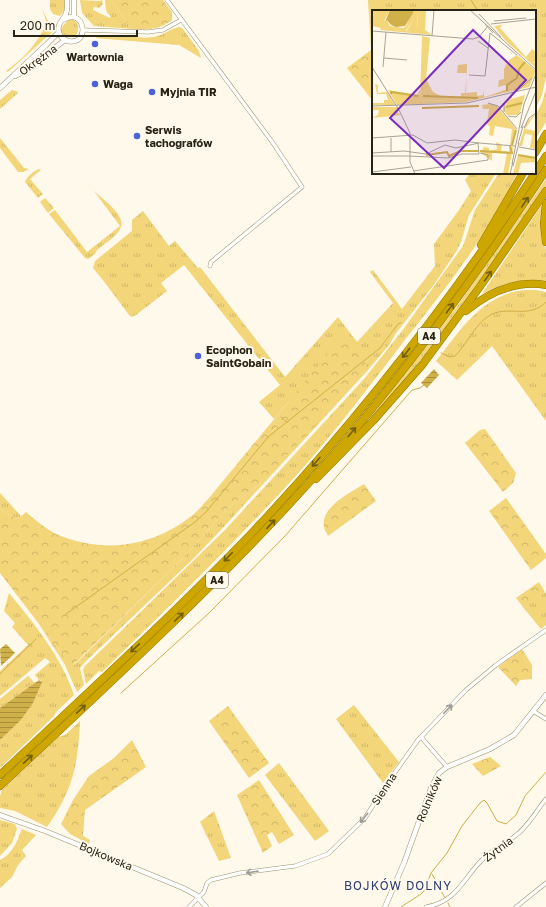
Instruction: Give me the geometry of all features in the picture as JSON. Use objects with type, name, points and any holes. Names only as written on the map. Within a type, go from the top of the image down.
[{"type":"highway","points":[[536,151],[546,134]]},
{"type":"highway","name":"A4","points":[[536,171],[546,156]]},
{"type":"highway","name":"A4","points":[[0,786],[200,597],[299,493],[356,428],[418,352],[475,275],[546,170]]},
{"type":"highway","points":[[447,300],[499,216],[522,174]]},
{"type":"highway","name":"A4","points":[[0,775],[205,581],[283,499],[359,412],[405,355],[447,300],[534,174]]},
{"type":"highway","points":[[299,493],[320,476],[393,399],[423,364],[511,243],[546,191]]},
{"type":"highway","points":[[546,203],[544,224],[546,242]]},
{"type":"highway","points":[[456,319],[479,301],[496,291],[527,283],[546,284]]},
{"type":"street","points":[[63,20],[70,16],[81,22],[83,30],[77,40],[65,40],[59,32],[60,23],[66,13],[67,0]]},
{"type":"street","points":[[74,0],[74,17]]},
{"type":"street","points":[[167,0],[273,143],[302,187],[211,262],[210,266]]},
{"type":"street","points":[[83,30],[148,32],[163,30],[181,20]]},
{"type":"street","name":"Okrężna","points":[[0,88],[59,32]]},
{"type":"street","name":"Okrężna","points":[[11,78],[23,72],[65,40]]},
{"type":"street","name":"Sienna","points":[[189,907],[204,892],[207,883],[211,880],[222,876],[295,866],[328,854],[365,818],[386,785],[420,738],[466,690],[496,665],[546,630]]},
{"type":"street","name":"Rolników","points":[[385,907],[404,863],[434,780],[439,773],[447,767],[490,749],[514,735],[546,695]]},
{"type":"street","points":[[533,711],[546,719]]},
{"type":"street","points":[[420,738],[447,767]]},
{"type":"street","name":"Żytnia","points":[[426,907],[441,903],[451,897],[485,857],[523,829],[546,799]]},
{"type":"street","name":"Bojkowska","points":[[0,815],[45,831],[179,886],[192,892],[206,907]]},
{"type":"street","points":[[516,907],[546,883]]},
{"type":"green space","points":[[50,0],[65,0],[65,9],[60,16],[53,14],[50,9]]},
{"type":"green space","points":[[80,0],[102,0],[103,4],[99,8],[94,7],[93,10],[110,18],[111,16],[107,12],[105,0],[111,0],[132,29],[94,26],[82,13]]},
{"type":"green space","points":[[111,0],[163,0],[172,12],[172,20],[158,28],[132,29]]},
{"type":"green space","points":[[368,0],[546,0],[546,77],[542,95],[536,108],[536,10],[372,10],[372,51]]},
{"type":"green space","points":[[42,9],[51,27],[51,33],[8,72],[6,71],[30,50],[39,38],[47,23]]},
{"type":"green space","points":[[70,19],[75,21],[77,24],[78,32],[74,37],[64,37],[61,29]]},
{"type":"green space","points":[[180,27],[199,51],[201,58],[179,45],[95,38],[117,35],[147,38],[161,35]]},
{"type":"green space","points":[[371,50],[372,51],[372,100],[347,68]]},
{"type":"green space","points":[[546,89],[546,122],[536,138],[536,114],[542,103]]},
{"type":"green space","points":[[12,90],[18,93],[0,109],[0,100]]},
{"type":"green space","points":[[0,138],[24,168],[29,169],[23,172],[18,172],[0,148]]},
{"type":"green space","points":[[39,169],[41,170],[30,179],[43,194],[38,198],[25,182],[30,174]]},
{"type":"green space","points":[[469,174],[495,174],[469,215],[461,242],[456,252],[433,286],[396,333],[389,345],[368,370],[220,531],[192,560],[85,662],[80,668],[84,685],[77,692],[65,665],[37,621],[62,654],[74,665],[180,561],[229,507],[261,483],[289,401],[274,419],[259,402],[280,385],[184,265],[161,283],[167,291],[132,317],[93,268],[95,261],[132,231],[132,220],[143,211],[169,246],[175,241],[198,268],[200,267],[285,377],[338,317],[357,342],[393,303],[370,272],[373,270],[402,309],[435,266],[434,244],[471,191],[465,180]]},
{"type":"green space","points":[[498,174],[517,174],[506,196],[466,260],[341,422],[302,469],[229,547],[102,672],[99,671],[86,684],[83,670],[85,666],[224,531],[364,379],[402,331],[463,246],[475,210]]},
{"type":"green space","points":[[546,179],[546,186],[456,315],[404,382],[363,427],[458,305]]},
{"type":"green space","points":[[93,189],[114,209],[121,219],[122,224],[116,235],[88,259],[85,258],[49,214],[55,210],[87,252],[120,226]]},
{"type":"green space","points":[[45,198],[54,208],[48,213],[40,202]]},
{"type":"green space","points":[[541,206],[543,207],[541,219],[546,250],[546,281],[529,280],[513,282],[482,294]]},
{"type":"green space","points":[[521,290],[546,292],[546,421],[492,346],[457,380],[436,361],[469,320],[489,303],[513,292]]},
{"type":"green space","points":[[342,337],[367,365],[352,386],[261,483],[229,507],[180,561],[73,665],[62,654],[0,573],[0,509],[18,519],[26,512],[40,524],[56,534],[85,543],[100,545],[129,544],[143,541],[170,530],[194,514],[209,498]]},
{"type":"green space","points":[[485,429],[516,473],[513,483],[503,492],[465,443],[480,430]]},
{"type":"green space","points":[[364,484],[376,501],[328,536],[324,529],[324,520],[331,507],[344,496]]},
{"type":"green space","points":[[0,493],[21,516],[18,519],[0,509]]},
{"type":"green space","points":[[506,498],[546,554],[546,558],[531,570],[489,511]]},
{"type":"green space","points":[[539,582],[545,592],[523,607],[516,598]]},
{"type":"green space","points":[[545,592],[546,625],[541,629],[522,606]]},
{"type":"green space","points":[[9,593],[46,641],[69,681],[74,695],[0,768],[0,740],[21,720],[33,703],[41,680],[39,680],[35,675],[50,662],[45,658],[0,696],[0,671],[28,645],[12,627],[15,623],[4,611]]},
{"type":"green space","points":[[522,649],[532,665],[532,679],[520,680],[516,686],[498,667]]},
{"type":"green space","points":[[28,676],[35,683],[0,708],[0,699]]},
{"type":"green space","points":[[354,705],[399,762],[383,783],[336,719]]},
{"type":"green space","points":[[228,706],[269,763],[249,778],[209,721]]},
{"type":"green space","points":[[80,721],[78,751],[72,777],[63,801],[47,827],[15,811],[0,808],[0,796],[2,790],[58,737],[65,735]]},
{"type":"green space","points":[[132,740],[146,767],[85,810],[83,836],[90,840],[89,844],[70,834],[61,824],[73,800],[89,776],[114,758]]},
{"type":"green space","points":[[490,757],[501,766],[483,776],[472,764]]},
{"type":"green space","points":[[279,763],[329,831],[315,841],[265,775]]},
{"type":"green space","points":[[259,780],[294,835],[279,844],[272,832],[267,835],[272,846],[263,853],[237,795]]},
{"type":"green space","points":[[214,811],[231,858],[219,861],[200,822]]},
{"type":"green space","points":[[0,820],[15,824],[17,829],[12,843],[0,856]]},
{"type":"green space","points":[[22,829],[36,835],[22,850],[26,856],[18,865],[12,877],[0,888],[0,860],[11,851]]},
{"type":"shaded area","points":[[434,369],[439,375],[427,388],[421,383]]},
{"type":"shaded area","points":[[6,644],[15,653],[1,666],[0,649]]},
{"type":"shaded area","points":[[39,680],[42,682],[33,703],[21,720],[0,740],[0,708]]},
{"type":"waterway","points":[[471,0],[477,10]]},
{"type":"waterway","points":[[441,353],[450,357],[455,356],[481,322],[492,314],[506,311],[533,310],[546,302]]},
{"type":"waterway","points":[[66,614],[195,522],[206,512],[268,437],[380,348],[398,324],[401,323]]},
{"type":"waterway","points":[[121,693],[209,613],[285,536],[412,390],[420,388],[424,385]]},
{"type":"waterway","points":[[281,417],[287,422]]},
{"type":"waterway","points":[[0,674],[36,639]]},
{"type":"waterway","points":[[401,907],[424,891],[431,873],[447,853],[462,826],[480,803],[484,800],[497,821],[506,824],[516,815],[525,796],[546,772]]},
{"type":"waterway","points":[[432,874],[445,898]]},
{"type":"waterway","points":[[448,903],[450,907]]},
{"type":"place","name":"Wartownia","points":[[95,44]]},
{"type":"place","name":"Waga","points":[[95,84]]},
{"type":"place","name":"Myjnia TIR","points":[[152,92]]},
{"type":"place","name":"Serwis tachografów","points":[[137,136]]},
{"type":"place","name":"Ecophon SaintGobain","points":[[198,356]]},
{"type":"district","name":"BOJKÓW DOLNY","points":[[398,886]]}]
